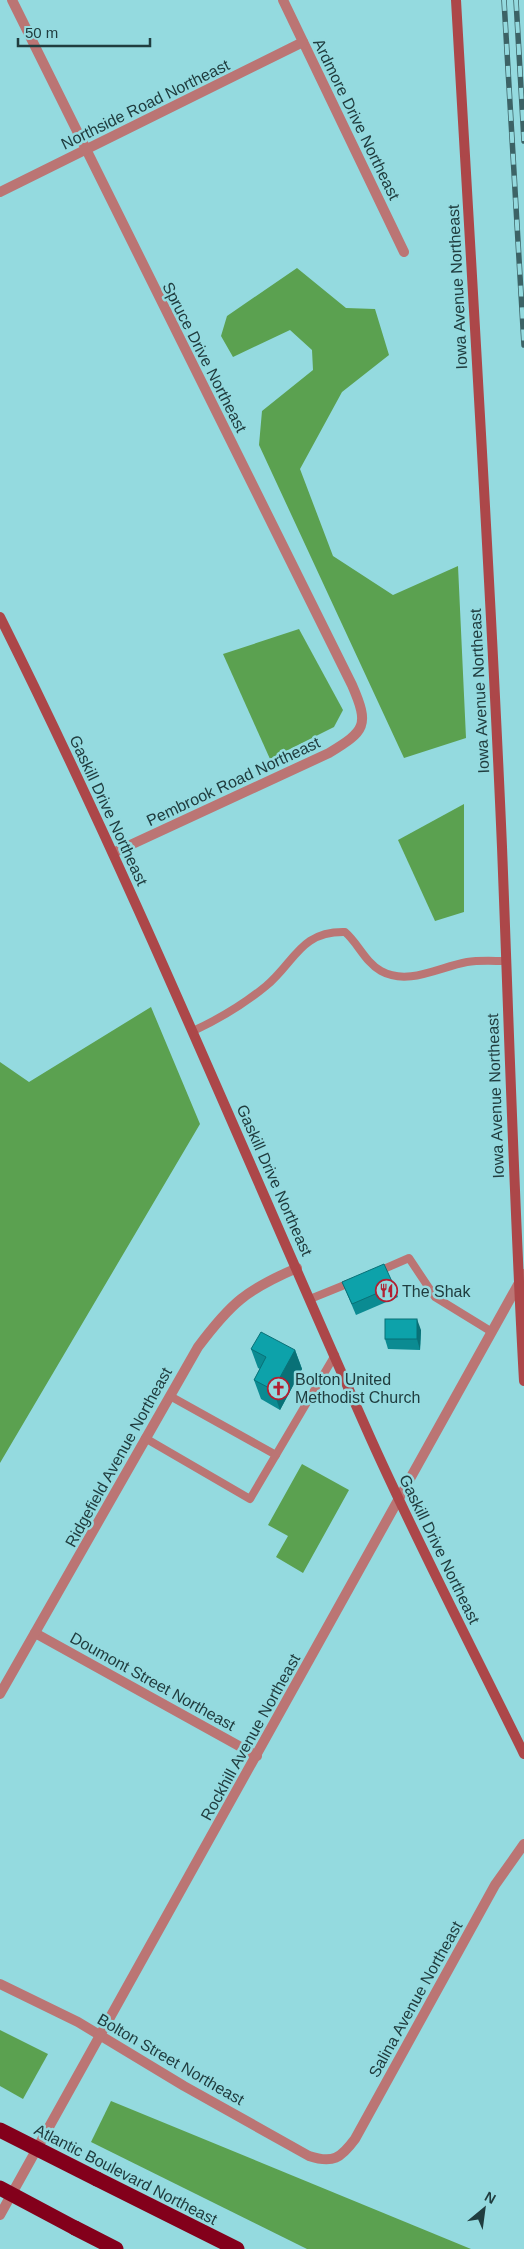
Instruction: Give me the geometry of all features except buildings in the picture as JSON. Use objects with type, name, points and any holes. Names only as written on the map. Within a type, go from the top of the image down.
[{"type":"highway","name":"Atlantic Boulevard Northeast","points":[[0,2130],[237,2249]]},
{"type":"highway","points":[[0,2188],[116,2249]]},
{"type":"main road","name":"Iowa Avenue Northeast","points":[[456,0],[490,595],[524,1381]]},
{"type":"main road","name":"Gaskill Drive Northeast","points":[[0,617],[36,687],[113,853],[399,1498],[524,1754]]},
{"type":"street","name":"Spruce Drive Northeast","points":[[12,0],[352,685],[361,704],[363,720],[361,729]]},
{"type":"street","name":"Ardmore Drive Northeast","points":[[283,0],[404,252]]},
{"type":"street","name":"Northside Road Northeast","points":[[0,192],[303,42]]},
{"type":"street","name":"Pembrook Road Northeast","points":[[113,853],[329,753],[354,738],[361,729]]},
{"type":"street","name":"Ridgefield Avenue Northeast","points":[[0,1694],[198,1347],[221,1316],[250,1291],[297,1268]]},
{"type":"street","name":"Rockhill Avenue Northeast","points":[[0,2215],[257,1756],[521,1278]]},
{"type":"street","name":"Doumont Street Northeast","points":[[35,1633],[257,1756]]},
{"type":"street","name":"Salina Avenue Northeast","points":[[326,2160],[337,2158],[344,2153],[355,2139],[495,1885],[509,1862],[524,1844]]},
{"type":"street","name":"Bolton Street Northeast","points":[[0,1984],[101,2036],[184,2086],[309,2156],[326,2160]]},
{"type":"lane","points":[[193,1031],[223,1017],[267,986],[313,937],[335,931],[345,932],[373,964],[380,970],[397,978],[434,972],[467,962],[506,961]]},
{"type":"lane","points":[[310,1299],[409,1258],[435,1296],[492,1332]]},
{"type":"lane","points":[[145,1438],[250,1499],[335,1356]]},
{"type":"lane","points":[[170,1396],[276,1455]]},
{"type":"green space","points":[[297,268],[346,308],[375,309],[389,355],[342,392],[300,469],[333,556],[393,595],[458,566],[466,738],[404,758],[259,445],[262,411],[313,370],[312,350],[290,330],[233,357],[221,336],[227,316]]},
{"type":"green space","points":[[299,629],[343,710],[334,727],[270,759],[223,654]]},
{"type":"green space","points":[[464,804],[464,912],[435,921],[398,840]]},
{"type":"green space","points":[[151,1007],[200,1124],[0,1463],[0,1062],[29,1082]]},
{"type":"green space","points":[[302,1464],[349,1490],[303,1573],[276,1557],[288,1536],[268,1525]]},
{"type":"green space","points":[[0,2030],[48,2054],[23,2099],[0,2086]]},
{"type":"green space","points":[[111,2101],[471,2249],[307,2249],[91,2142]]},
{"type":"railway","points":[[504,0],[524,345]]},
{"type":"railway","points":[[516,0],[524,141]]},
{"type":"place","name":"The Shak","points":[[386,1291]]},
{"type":"place","name":"Bolton United Methodist Church","points":[[279,1388]]}]
